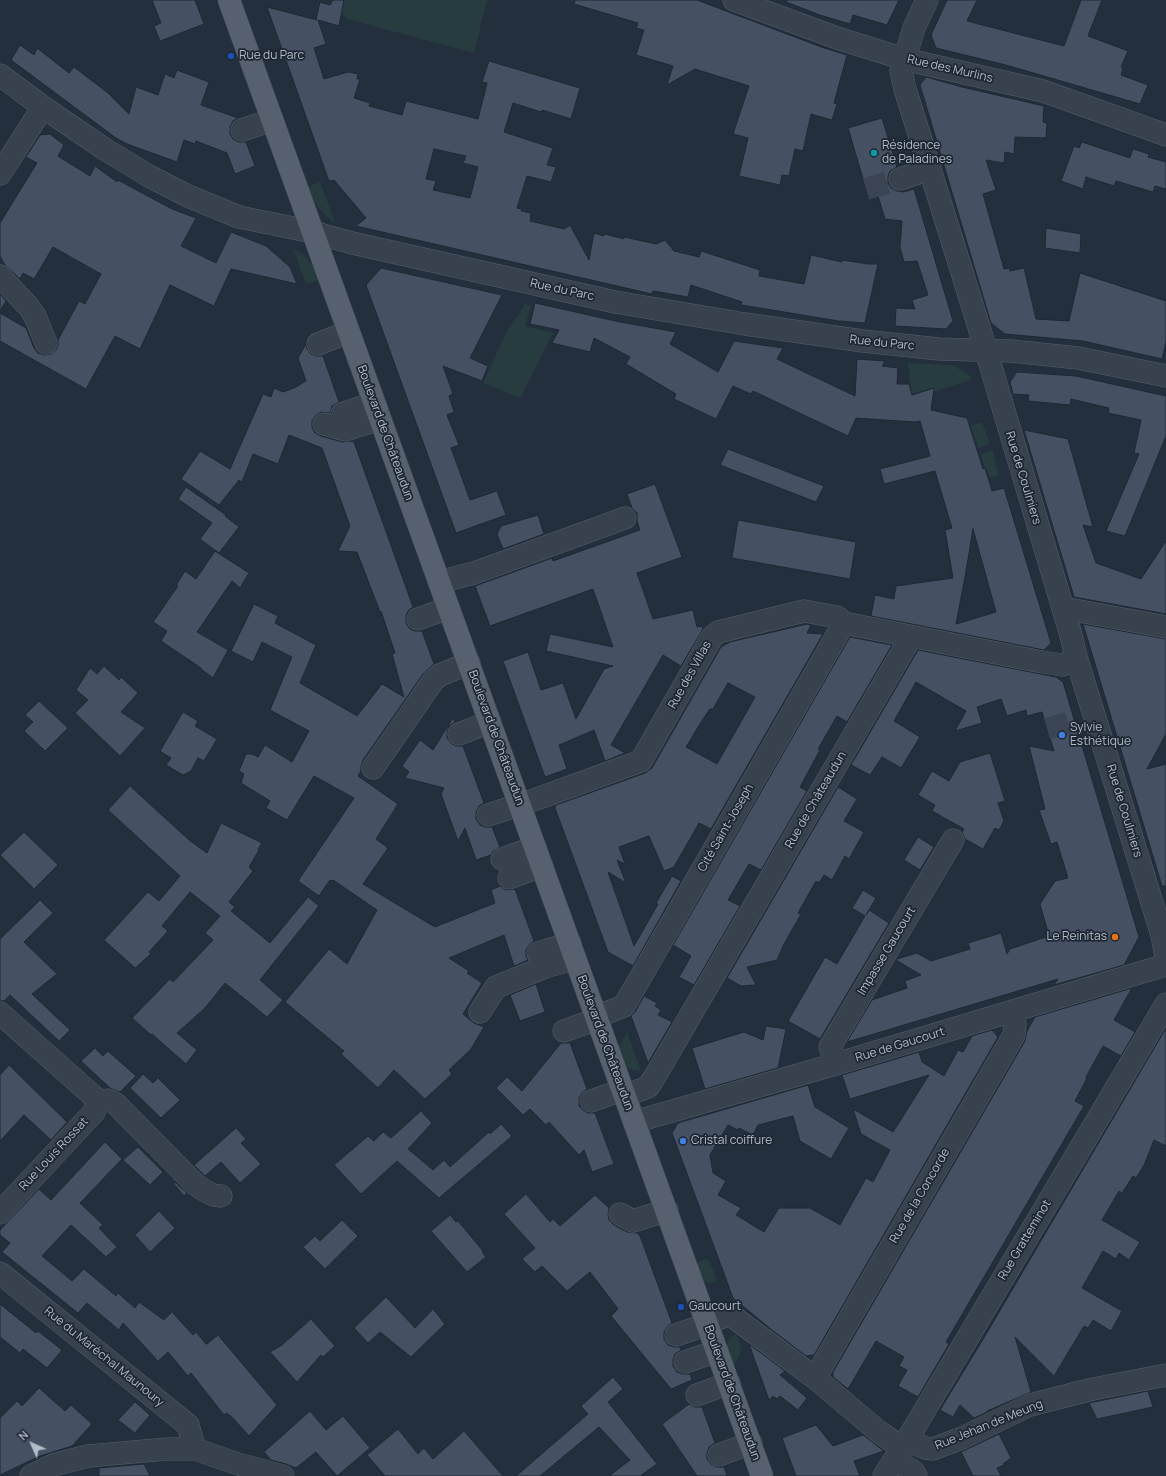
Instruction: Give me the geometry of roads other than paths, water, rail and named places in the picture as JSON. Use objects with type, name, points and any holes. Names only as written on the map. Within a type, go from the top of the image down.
[{"type":"main road","name":"Boulevard de Châteaudun","points":[[229,0],[762,1476]]},
{"type":"street","name":"Rue des Murlins","points":[[734,0],[837,38],[904,58],[1043,91],[1166,135]]},
{"type":"street","name":"Rue de Coulmiers","points":[[927,0],[914,28],[904,58],[901,70],[904,88],[930,169],[1063,608],[1077,660],[1162,935],[1166,957]]},
{"type":"street","name":"Rue du Parc","points":[[0,75],[43,107],[116,156],[149,176],[188,196],[238,217],[313,232],[352,244],[615,302],[745,324],[863,341],[950,350],[1011,350],[1078,358],[1166,376]]},
{"type":"street","points":[[0,174],[43,107]]},
{"type":"street","points":[[242,130],[272,120]]},
{"type":"street","points":[[900,178],[930,169]]},
{"type":"street","points":[[0,276],[28,306],[35,316],[46,343]]},
{"type":"street","points":[[318,344],[348,332]]},
{"type":"street","points":[[331,421],[345,430],[377,411]]},
{"type":"street","points":[[439,582],[474,573],[625,518]]},
{"type":"street","points":[[418,619],[448,608]]},
{"type":"street","points":[[1063,608],[1166,627]]},
{"type":"street","name":"Rue des Villas","points":[[488,815],[520,805],[641,761],[715,634],[804,611],[837,617],[844,624],[911,637]]},
{"type":"street","name":"Cité Saint-Joseph","points":[[564,1031],[624,1006],[844,624]]},
{"type":"street","points":[[911,637],[1055,664],[1062,664],[1077,660]]},
{"type":"street","name":"Rue de Châteaudun","points":[[591,1101],[648,1087],[911,637]]},
{"type":"street","points":[[373,768],[433,681],[440,675],[469,664]]},
{"type":"street","points":[[459,734],[490,722]]},
{"type":"street","name":"Impasse Gaucourt","points":[[836,1064],[830,1047],[953,840]]},
{"type":"street","points":[[505,869],[538,856]]},
{"type":"street","points":[[538,953],[572,951]]},
{"type":"street","points":[[480,1012],[496,987],[545,967],[572,951]]},
{"type":"street","name":"Rue de Gaucourt","points":[[634,1122],[836,1064],[1166,965]]},
{"type":"street","name":"Rue Gratteminot","points":[[897,1456],[1166,1004]]},
{"type":"street","name":"Rue de la Concorde","points":[[815,1378],[1014,1035],[1015,1024],[1012,1011]]},
{"type":"street","points":[[0,1013],[92,1095],[96,1102],[109,1100],[116,1104],[195,1184],[214,1195],[221,1196]]},
{"type":"street","name":"Rue Louis Rossat","points":[[0,1213],[94,1112],[96,1102]]},
{"type":"street","points":[[620,1214],[633,1221],[667,1210]]},
{"type":"street","name":"Rue du Maréchal Maunoury","points":[[0,1273],[188,1425],[195,1449]]},
{"type":"street","name":"Rue Jehan de Meung","points":[[707,1323],[729,1315],[732,1316],[815,1378],[878,1431],[897,1456],[925,1448],[933,1449],[962,1438],[1030,1405],[1093,1389],[1166,1375]]},
{"type":"street","points":[[676,1334],[707,1323]]},
{"type":"street","points":[[685,1362],[717,1351]]},
{"type":"street","points":[[697,1395],[729,1383]]},
{"type":"street","points":[[719,1455],[751,1443]]},
{"type":"street","points":[[30,1476],[53,1465],[88,1456],[167,1449],[195,1449],[257,1473],[283,1476]]},
{"type":"street","points":[[897,1456],[916,1476]]},
{"type":"tunnel","points":[[866,189],[900,179]]},
{"type":"tunnel","points":[[1047,729],[1074,721]]},
{"type":"place","name":"Rue du Parc","points":[[231,56]]},
{"type":"place","name":"Résidence de Paladines","points":[[874,153]]},
{"type":"place","name":"Sylvie Esthétique","points":[[1062,735]]},
{"type":"place","name":"Le Reinitas","points":[[1115,937]]},
{"type":"place","name":"Cristal coiffure","points":[[683,1141]]},
{"type":"place","name":"Gaucourt","points":[[681,1307]]}]
